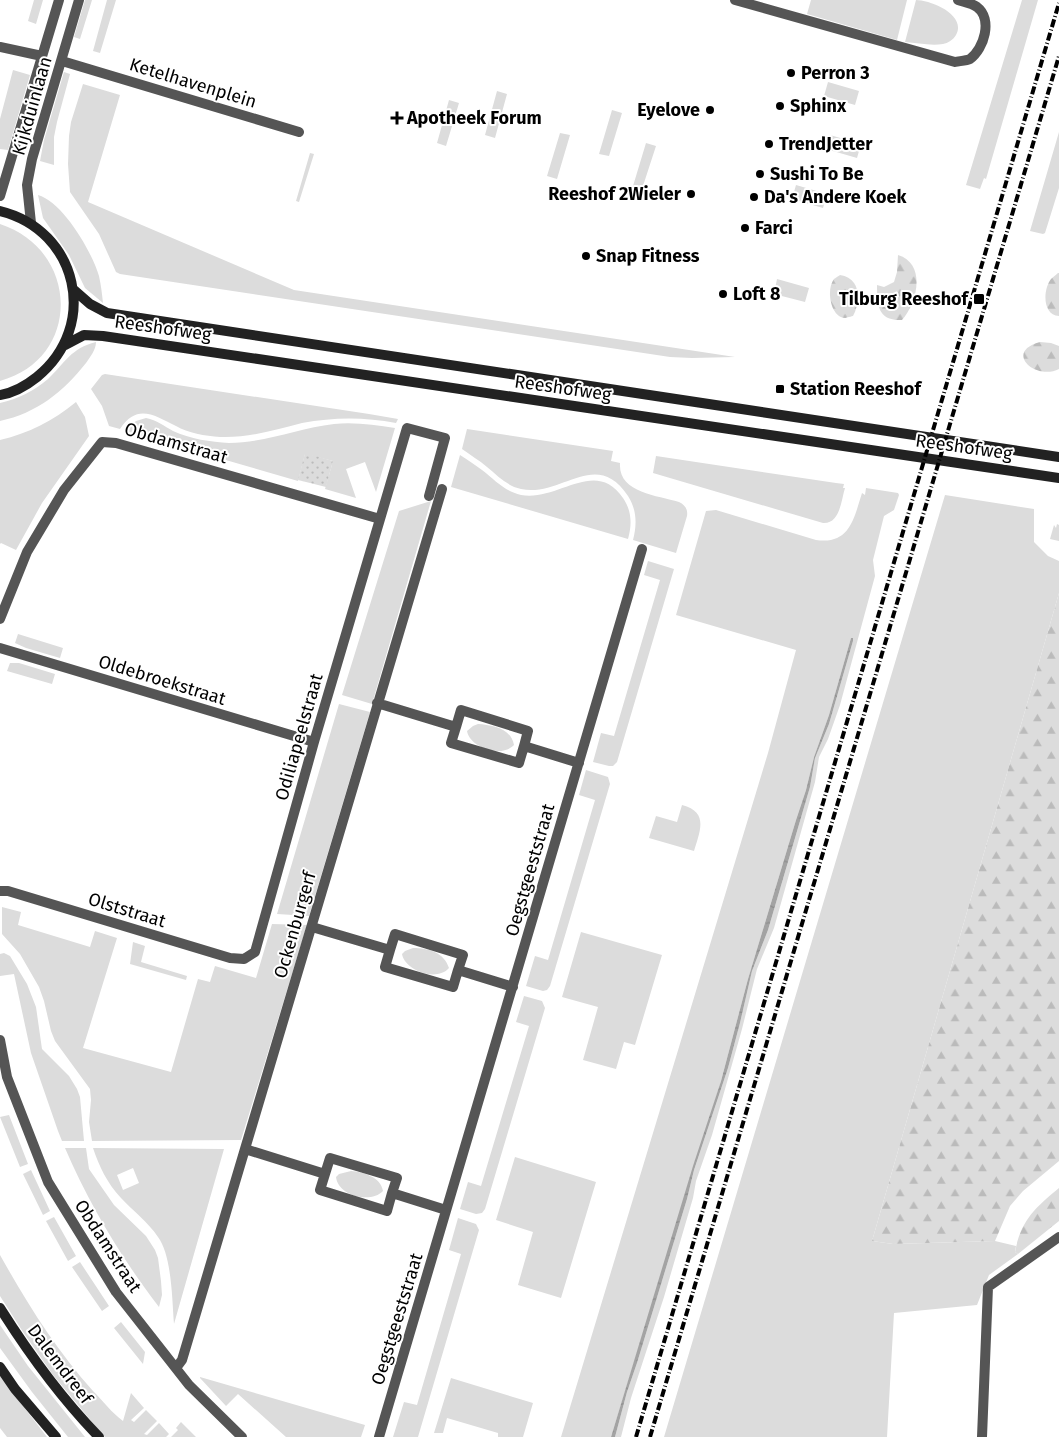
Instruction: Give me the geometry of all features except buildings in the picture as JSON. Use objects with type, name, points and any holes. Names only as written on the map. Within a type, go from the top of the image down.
[{"type":"street","name":"Kijkduinlaan","points":[[0,196],[59,0]]},
{"type":"street","name":"Kijkduinlaan","points":[[31,223],[27,185],[32,159],[79,0]]},
{"type":"street","points":[[735,0],[955,62],[968,60],[978,52],[986,27],[983,14],[977,7],[958,0]]},
{"type":"street","points":[[0,47],[42,56]]},
{"type":"street","name":"Ketelhavenplein","points":[[62,61],[299,132]]},
{"type":"street","points":[[0,211],[15,215],[31,223],[54,244],[67,266],[74,290],[74,318],[65,345],[49,367],[28,384],[0,395]]},
{"type":"street","name":"Reeshofweg","points":[[74,290],[90,304],[107,313],[1059,457]]},
{"type":"street","name":"Reeshofweg","points":[[65,345],[84,335],[103,336],[1059,478]]},
{"type":"street","name":"Odiliapeelstraat","points":[[244,959],[255,952],[314,742],[407,428],[445,438],[429,496]]},
{"type":"street","name":"Obdamstraat","points":[[0,620],[27,552],[64,490],[102,442],[116,443],[380,519]]},
{"type":"street","name":"Ockenburgerf","points":[[176,1368],[182,1360],[442,489]]},
{"type":"street","name":"Oegstgeeststraat","points":[[379,1437],[642,549]]},
{"type":"street","name":"Oldebroekstraat","points":[[0,648],[314,742]]},
{"type":"street","points":[[377,704],[456,727]]},
{"type":"street","points":[[461,710],[528,731],[519,763],[451,743],[456,727],[461,710]]},
{"type":"street","points":[[524,746],[579,763]]},
{"type":"street","name":"Olststraat","points":[[0,891],[8,891],[230,958],[244,959]]},
{"type":"street","points":[[312,926],[390,950]]},
{"type":"street","points":[[395,934],[462,955],[453,987],[385,967],[390,950],[395,934]]},
{"type":"street","points":[[458,970],[513,987]]},
{"type":"street","name":"Obdamstraat","points":[[0,1040],[7,1077],[48,1182],[116,1292],[189,1385],[242,1437]]},
{"type":"street","points":[[245,1149],[325,1174]]},
{"type":"street","points":[[330,1158],[397,1178],[387,1211],[320,1190],[325,1174],[330,1158]]},
{"type":"street","points":[[392,1193],[446,1210]]},
{"type":"street","points":[[982,1437],[988,1287],[1059,1237]]},
{"type":"street","name":"Dalemdreef","points":[[0,1308],[46,1376],[75,1413],[99,1437]]},
{"type":"street","points":[[0,1367],[15,1389],[56,1437]]},
{"type":"green space","points":[[34,0],[43,0],[36,24],[28,21]]},
{"type":"green space","points":[[85,0],[92,0],[80,39],[74,37]]},
{"type":"green space","points":[[107,0],[116,0],[100,53],[93,51]]},
{"type":"green space","points":[[811,0],[907,0],[897,40],[807,14]]},
{"type":"green space","points":[[916,0],[938,6],[952,15],[958,28],[956,35],[950,41],[938,45],[905,42]]},
{"type":"green space","points":[[1022,0],[1038,0],[986,179],[984,178],[980,189],[966,185]]},
{"type":"green space","points":[[13,70],[30,75],[8,150],[0,149],[0,119]]},
{"type":"green space","points":[[64,72],[70,74],[54,137],[54,165],[40,161],[44,140]]},
{"type":"green space","points":[[828,82],[859,91],[855,105],[824,96]]},
{"type":"green space","points":[[83,84],[120,95],[88,202],[294,290],[735,357],[670,357],[120,274],[116,272],[99,234],[70,192],[69,136],[71,122]]},
{"type":"green space","points":[[497,91],[507,94],[495,138],[485,135]]},
{"type":"green space","points":[[449,100],[459,103],[446,146],[437,143]]},
{"type":"green space","points":[[612,110],[622,113],[609,156],[599,154]]},
{"type":"green space","points":[[1059,132],[1059,188],[1045,233],[1043,234],[1030,231]]},
{"type":"green space","points":[[560,133],[570,135],[557,179],[547,176]]},
{"type":"green space","points":[[830,135],[861,144],[857,158],[826,149]]},
{"type":"green space","points":[[646,143],[656,146],[642,189],[633,186]]},
{"type":"green space","points":[[310,153],[314,154],[299,202],[296,201]]},
{"type":"green space","points":[[796,185],[827,194],[823,208],[792,199]]},
{"type":"green space","points":[[38,195],[57,207],[83,242],[99,276],[103,303],[85,288],[69,255],[43,218]]},
{"type":"green space","points":[[0,224],[26,237],[45,256],[57,279],[61,304],[57,329],[46,351],[27,369],[0,381]]},
{"type":"green space","points":[[898,255],[907,260],[913,267],[916,275],[916,284],[912,304],[907,313],[902,320],[894,320],[888,318],[881,311],[877,285],[884,287],[894,282],[897,272]]},
{"type":"green space","points":[[1058,273],[1059,316],[1053,315],[1049,311],[1046,301],[1048,283]]},
{"type":"green space","points":[[840,275],[852,281],[858,297],[853,316],[845,318],[836,313],[830,295],[834,279]]},
{"type":"green space","points":[[777,279],[809,288],[805,302],[774,294]]},
{"type":"green space","points":[[96,342],[94,351],[86,363],[58,392],[26,413],[0,421],[0,403],[31,391],[48,379],[74,352]]},
{"type":"green space","points":[[1040,342],[1059,346],[1059,369],[1050,372],[1041,371],[1027,364],[1024,352],[1029,347]]},
{"type":"green space","points":[[102,375],[398,419],[396,423],[349,418],[326,420],[302,423],[251,435],[220,437],[191,432],[153,415],[139,414],[126,421],[120,429],[109,426],[102,406],[91,389]]},
{"type":"green space","points":[[76,402],[85,417],[89,436],[42,503],[16,550],[0,544],[0,440],[40,426]]},
{"type":"green space","points":[[146,418],[186,436],[229,443],[256,441],[342,423],[395,428],[376,492],[365,462],[346,469],[356,498],[325,489],[333,461],[305,454],[298,481],[125,431],[136,421]]},
{"type":"green space","points":[[467,429],[613,451],[611,461],[620,463],[621,473],[625,481],[632,487],[679,502],[686,508],[687,516],[676,553],[633,540],[636,523],[635,512],[628,496],[616,482],[603,476],[591,475],[536,490],[516,488],[462,449]]},
{"type":"green space","points":[[305,453],[333,461],[326,487],[298,480]]},
{"type":"green space","points":[[460,455],[505,488],[521,495],[549,493],[588,481],[600,481],[612,486],[623,498],[630,513],[631,523],[628,539],[451,487]]},
{"type":"green space","points":[[656,456],[844,484],[843,488],[845,488],[836,516],[833,520],[823,523],[653,473]]},
{"type":"green space","points":[[866,488],[898,493],[899,495],[894,510],[884,516],[873,560],[875,576],[840,705],[828,739],[819,757],[815,782],[774,928],[757,969],[712,1135],[696,1181],[693,1198],[664,1297],[631,1398],[621,1437],[615,1437],[627,1392],[687,1199],[694,1170],[728,1068],[752,971],[768,930],[810,787],[815,758],[829,724],[853,641],[851,638],[748,979],[721,1081],[611,1437],[561,1437],[768,753],[796,650],[676,615],[706,511],[716,510],[816,540],[827,540],[836,538],[849,528],[862,493],[865,495]]},
{"type":"green space","points":[[945,495],[1034,509],[1034,542],[1048,556],[1059,561],[1059,593],[872,1241],[893,1244],[995,1241],[1016,1246],[1015,1252],[1018,1254],[989,1275],[977,1305],[894,1313],[887,1437],[664,1437]]},
{"type":"green space","points":[[431,501],[372,704],[342,695],[399,511]]},
{"type":"green space","points":[[1057,524],[1059,525],[1059,541],[1050,539],[1054,525],[1056,528]]},
{"type":"green space","points":[[648,561],[674,569],[617,762],[613,766],[609,766],[593,762],[601,733],[614,736],[660,580],[644,575]]},
{"type":"green space","points":[[1059,593],[1059,1161],[1023,1191],[1010,1206],[995,1241],[893,1244],[872,1241]]},
{"type":"green space","points":[[18,634],[63,648],[60,658],[15,643]]},
{"type":"green space","points":[[10,663],[19,663],[55,674],[52,684],[7,671]]},
{"type":"green space","points":[[339,704],[370,712],[309,916],[277,914]]},
{"type":"green space","points":[[478,724],[500,728],[509,735],[514,745],[502,751],[495,751],[480,746],[469,737],[467,731]]},
{"type":"green space","points":[[586,770],[608,777],[610,784],[550,986],[547,990],[543,991],[526,986],[535,956],[548,960],[595,800],[579,795]]},
{"type":"green space","points":[[682,805],[691,808],[699,817],[700,830],[694,851],[649,838],[656,816],[677,822]]},
{"type":"green space","points":[[2,907],[21,912],[18,925],[90,947],[95,931],[117,938],[83,1048],[171,1072],[198,979],[210,982],[215,966],[256,978],[272,924],[307,925],[241,1140],[92,1141],[89,1122],[90,1089],[55,1041],[39,987],[20,954],[2,934]]},
{"type":"green space","points":[[581,932],[662,955],[635,1045],[624,1042],[616,1069],[583,1060],[598,1007],[562,997]]},
{"type":"green space","points":[[133,942],[145,946],[141,962],[187,976],[186,980],[130,964]]},
{"type":"green space","points":[[413,948],[435,952],[443,958],[449,968],[437,974],[422,973],[415,970],[404,960],[402,954]]},
{"type":"green space","points":[[4,953],[10,956],[27,984],[36,1007],[42,1049],[69,1076],[77,1089],[80,1097],[84,1141],[62,1141],[31,1053],[14,974],[0,976],[0,954]]},
{"type":"green space","points":[[524,996],[542,1001],[545,1008],[485,1209],[482,1213],[476,1214],[460,1209],[468,1182],[481,1186],[529,1026],[516,1022]]},
{"type":"green space","points":[[9,1115],[28,1164],[20,1167],[0,1117]]},
{"type":"green space","points":[[65,1148],[86,1148],[89,1169],[114,1205],[146,1236],[155,1250],[158,1258],[162,1295],[159,1307],[132,1270],[107,1230],[74,1169]]},
{"type":"green space","points":[[93,1148],[224,1149],[174,1324],[169,1267],[163,1245],[150,1226],[121,1198],[104,1174]],"holes":[[[133,1168],[139,1183],[123,1190],[117,1175]]]},
{"type":"green space","points":[[515,1157],[596,1182],[561,1298],[518,1285],[533,1232],[496,1220]]},
{"type":"green space","points":[[31,1170],[50,1211],[43,1215],[23,1174]]},
{"type":"green space","points":[[351,1171],[371,1176],[379,1182],[383,1191],[378,1195],[363,1197],[356,1196],[342,1189],[336,1177],[339,1174]]},
{"type":"green space","points":[[1059,1188],[1059,1221],[1018,1254],[1015,1252],[1025,1223],[1030,1215]]},
{"type":"green space","points":[[54,1217],[76,1256],[68,1261],[46,1221]]},
{"type":"green space","points":[[458,1218],[476,1224],[479,1230],[418,1437],[393,1437],[404,1402],[417,1405],[461,1254],[449,1250]]},
{"type":"green space","points":[[0,1255],[43,1326],[79,1375],[111,1411],[123,1421],[131,1393],[144,1408],[131,1420],[134,1422],[146,1410],[157,1421],[144,1434],[147,1435],[159,1423],[169,1434],[166,1437],[105,1437],[102,1434],[53,1375],[0,1296]]},
{"type":"green space","points":[[80,1262],[109,1306],[102,1311],[72,1267]]},
{"type":"green space","points":[[121,1322],[145,1352],[143,1364],[114,1328]]},
{"type":"green space","points":[[0,1325],[28,1366],[85,1437],[68,1437],[32,1392],[0,1348]]},
{"type":"green space","points":[[0,1376],[47,1437],[7,1437],[0,1428]]},
{"type":"green space","points":[[200,1377],[365,1425],[361,1437],[286,1437],[238,1394],[226,1406]]},
{"type":"green space","points":[[451,1378],[533,1403],[523,1437],[498,1437],[498,1433],[447,1418],[443,1433],[434,1433]]},
{"type":"green space","points":[[181,1422],[196,1437],[171,1437],[178,1430],[176,1428]]},
{"type":"water","points":[[851,638],[853,638],[853,641],[829,724],[815,758],[810,787],[768,930],[752,971],[728,1068],[694,1170],[687,1199],[627,1392],[615,1437],[611,1437],[693,1166],[721,1081],[748,979]]},
{"type":"railway","points":[[636,1437],[1059,3]]},
{"type":"railway","points":[[650,1437],[1059,56]]},
{"type":"place","name":"Perron 3","points":[[791,73]]},
{"type":"place","name":"Sphinx","points":[[780,106]]},
{"type":"place","name":"Eyelove","points":[[710,110]]},
{"type":"place","name":"Apotheek Forum","points":[[397,118]]},
{"type":"place","name":"TrendJetter","points":[[769,144]]},
{"type":"place","name":"Sushi To Be","points":[[760,174]]},
{"type":"place","name":"Reeshof 2Wieler","points":[[691,194]]},
{"type":"place","name":"Da's Andere Koek","points":[[754,197]]},
{"type":"place","name":"Farci","points":[[745,228]]},
{"type":"place","name":"Snap Fitness","points":[[586,256]]},
{"type":"place","name":"Loft 8","points":[[723,294]]},
{"type":"place","name":"Tilburg Reeshof","points":[[979,299]]},
{"type":"place","name":"Station Reeshof","points":[[780,389]]}]
